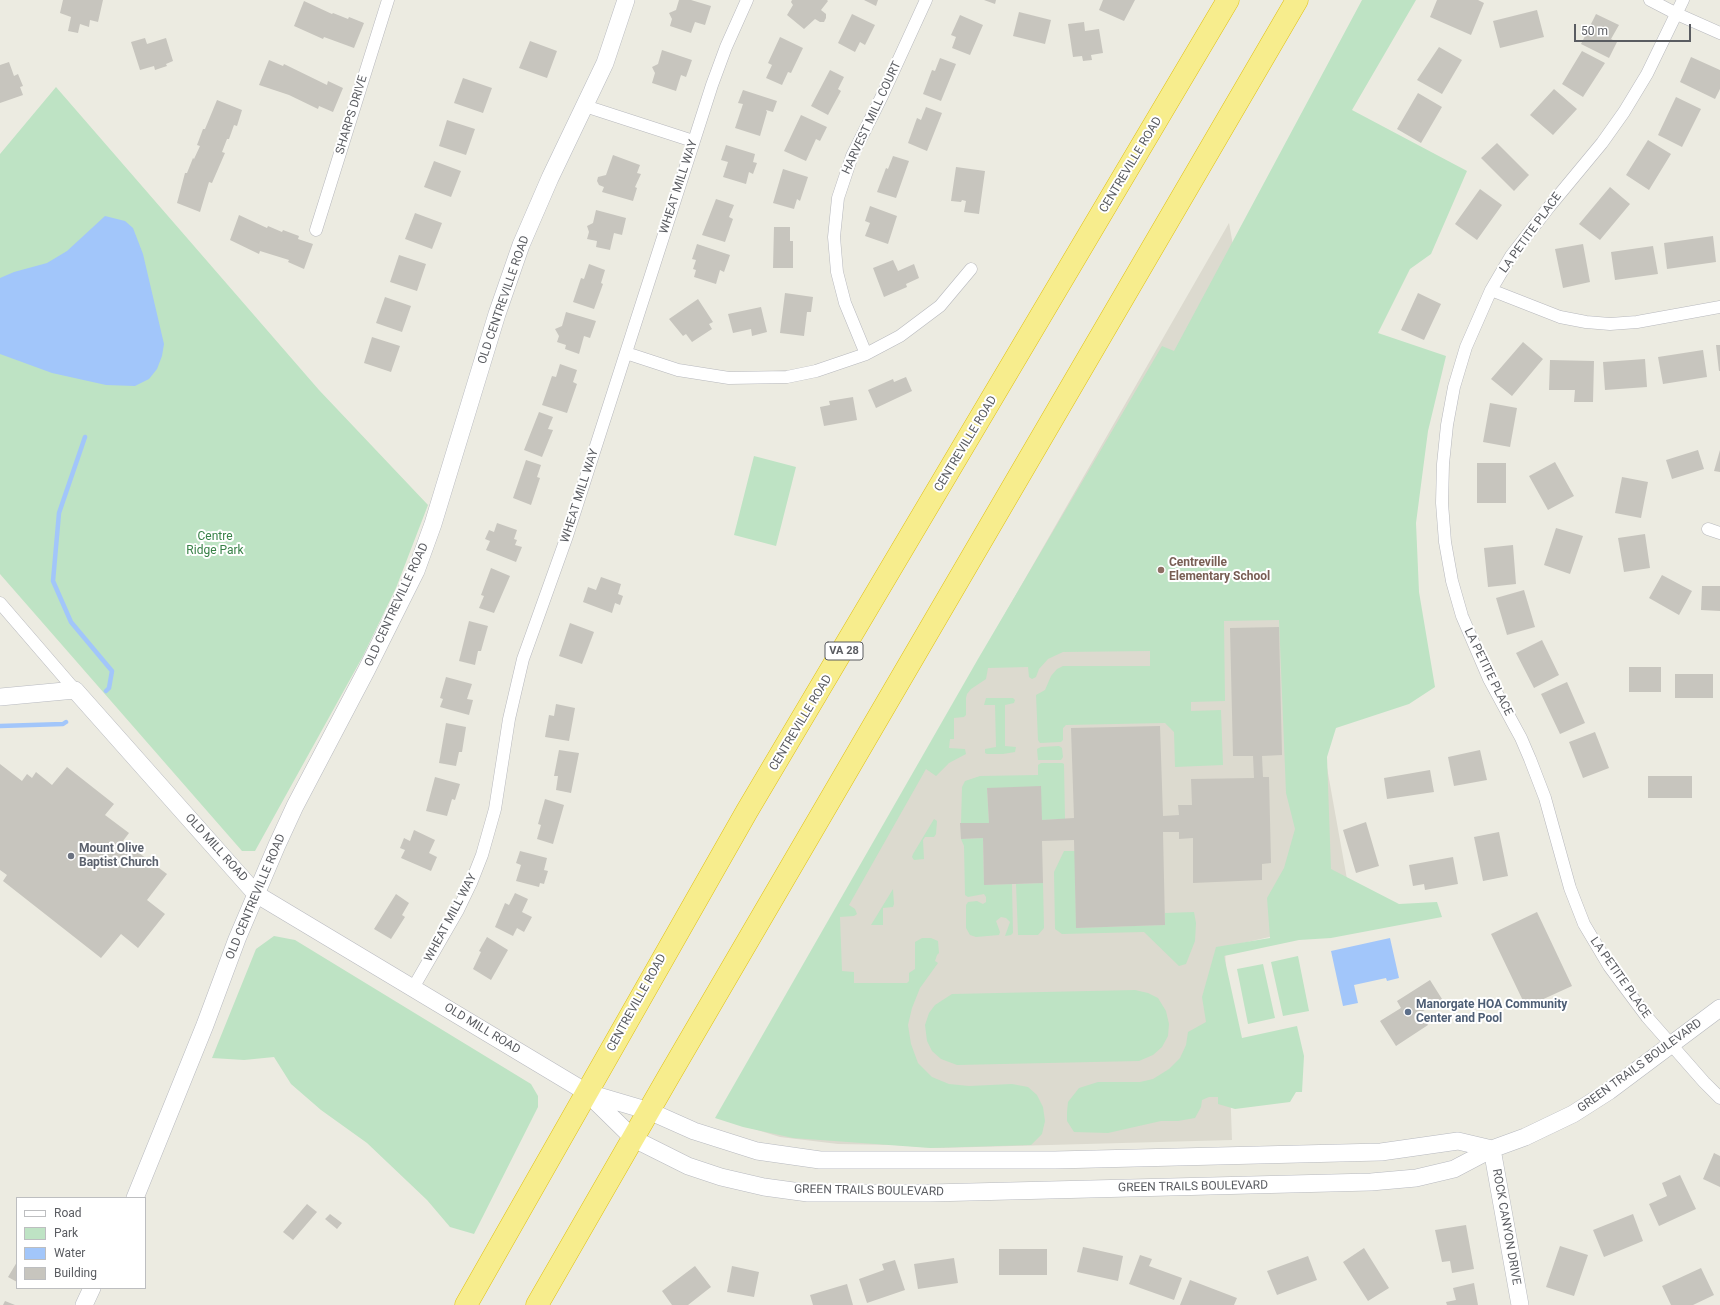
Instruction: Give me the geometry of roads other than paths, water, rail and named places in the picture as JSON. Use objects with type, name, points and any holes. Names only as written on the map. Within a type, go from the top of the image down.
[{"type":"highway","name":"CENTREVILLE ROAD","points":[[466,1305],[747,810],[865,615],[1228,0]]},
{"type":"highway","points":[[538,1305],[649,1111],[1297,0]]},
{"type":"street","name":"SHARPS DRIVE","points":[[316,230],[388,0]]},
{"type":"street","name":"OLD CENTREVILLE ROAD","points":[[136,1197],[256,894],[295,806],[366,672],[416,570],[433,524],[497,314],[521,245],[550,178],[605,63],[626,0]]},
{"type":"street","name":"WHEAT MILL WAY","points":[[413,988],[458,910],[482,855],[495,810],[509,719],[523,659],[567,536],[693,142],[726,47],[747,0]]},
{"type":"street","name":"HARVEST MILL COURT","points":[[866,354],[845,303],[837,272],[834,236],[838,198],[852,156],[888,83],[926,0]]},
{"type":"street","points":[[1650,0],[1676,14],[1720,33]]},
{"type":"street","name":"LA PETITE PLACE","points":[[1684,0],[1646,74],[1624,112],[1602,143],[1511,256],[1491,290],[1466,347],[1454,387],[1447,425],[1443,464],[1442,503],[1445,542],[1452,581],[1462,616],[1476,652],[1530,759],[1545,798],[1570,888],[1584,924],[1609,966],[1647,1017],[1720,1098]]},
{"type":"street","points":[[585,106],[693,142]]},
{"type":"street","points":[[626,353],[678,370],[729,378],[754,379],[786,377],[816,371],[866,354],[900,336],[921,322],[940,306],[971,269]]},
{"type":"street","points":[[1491,290],[1560,317],[1594,323],[1610,324],[1637,322],[1720,307]]},
{"type":"street","points":[[1708,529],[1720,533]]},
{"type":"street","name":"OLD MILL ROAD","points":[[0,603],[256,894],[586,1092]]},
{"type":"street","points":[[0,697],[75,690]]},
{"type":"street","name":"GREEN TRAILS BOULEVARD","points":[[586,1092],[634,1139],[688,1166],[721,1177],[764,1187],[808,1193],[930,1193],[1371,1182],[1416,1178],[1454,1169],[1492,1150],[1525,1137],[1573,1114],[1609,1091],[1720,1008]]},
{"type":"street","points":[[586,1092],[649,1111],[694,1131],[757,1151],[820,1160],[1055,1160],[1381,1152],[1458,1141],[1492,1150]]},
{"type":"street","name":"ROCK CANYON DRIVE","points":[[1492,1150],[1520,1305]]},
{"type":"street","points":[[84,1305],[92,1289]]},
{"type":"water","points":[[105,216],[125,221],[133,228],[143,254],[164,344],[162,356],[157,369],[149,379],[135,386],[106,385],[52,373],[0,354],[0,278],[14,272],[47,263],[67,251]]},
{"type":"water","points":[[1390,938],[1399,978],[1387,981],[1386,978],[1354,985],[1358,1003],[1343,1006],[1331,951]]},
{"type":"waterway","points":[[85,437],[59,513],[53,581],[71,622],[112,671],[109,688],[106,691]]},
{"type":"waterway","points":[[0,726],[63,724],[66,722]]},
{"type":"place","name":"Centreville Elementary School","points":[[1161,570]]},
{"type":"place","name":"Mount Olive Baptist Church","points":[[71,856]]},
{"type":"place","name":"Manorgate HOA Community Center and Pool","points":[[1408,1012]]},
{"type":"park label","name":"Centre Ridge Park","points":[[215,544]]}]
